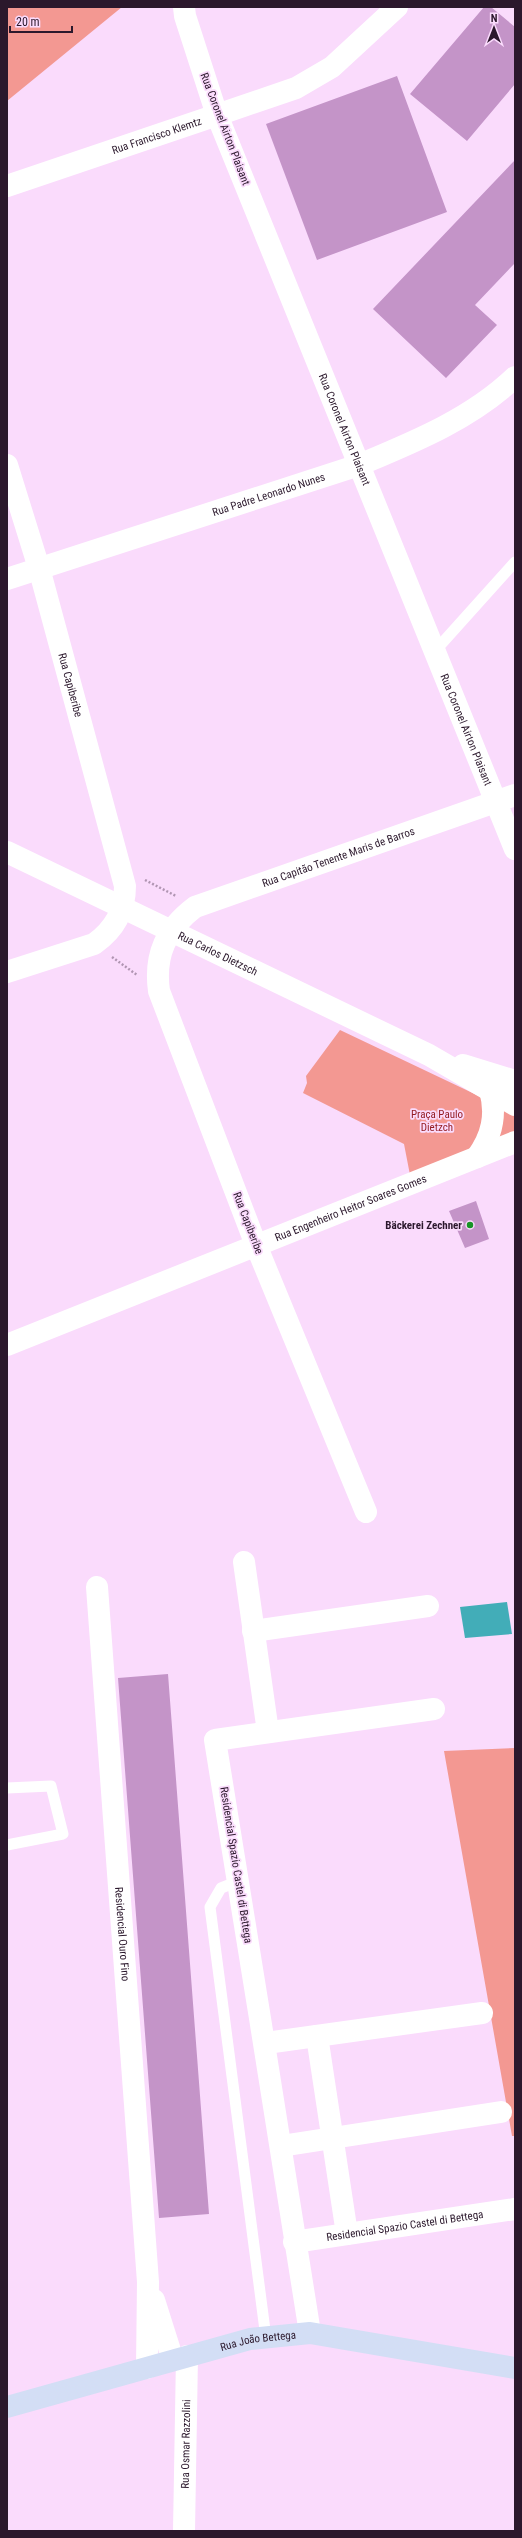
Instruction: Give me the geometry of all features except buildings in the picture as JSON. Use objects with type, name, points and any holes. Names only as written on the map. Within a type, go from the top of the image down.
[{"type":"main road","name":"Rua João Bettega","points":[[7,2407],[250,2339],[310,2333],[515,2368]]},
{"type":"street","name":"Rua Coronel Airton Plaisant","points":[[184,7],[185,16],[217,115],[359,465],[435,651],[506,798],[515,849]]},
{"type":"street","name":"Rua Francisco Klemtz","points":[[7,186],[296,88],[332,67],[397,7]]},
{"type":"street","name":"Rua Padre Leonardo Nunes","points":[[7,578],[359,465],[429,435],[496,395],[515,377]]},
{"type":"street","name":"Rua Capiberibe","points":[[7,465],[39,568],[120,866],[125,886],[123,908]]},
{"type":"street","name":"Rua Capitão Tenente Maris de Barros","points":[[170,931],[181,917],[195,907],[506,798]]},
{"type":"street","name":"Rua Carlos Dietzsch","points":[[7,852],[429,1055],[515,1105]]},
{"type":"street","points":[[7,972],[94,944],[110,931],[123,908]]},
{"type":"street","name":"Rua Capiberibe","points":[[170,931],[164,942],[158,966],[159,991],[256,1245],[366,1512]]},
{"type":"street","name":"Rua Carlos Dietzsch","points":[[429,1055],[515,1081]]},
{"type":"street","points":[[477,1157],[486,1144],[493,1121],[493,1106],[490,1090]]},
{"type":"street","name":"Rua Engenheiro Heitor Soares Gomes","points":[[7,1345],[515,1142]]},
{"type":"street","points":[[244,1562],[268,1732]]},
{"type":"street","name":"Residencial Ouro Fino","points":[[96,1587],[148,2282],[147,2368]]},
{"type":"street","points":[[253,1631],[428,1606]]},
{"type":"street","name":"Residencial Spazio Castel di Bettega","points":[[310,2333],[294,2242],[266,2043],[215,1740],[434,1709]]},
{"type":"street","points":[[266,2043],[482,2012]]},
{"type":"street","points":[[317,2036],[347,2234]]},
{"type":"street","points":[[281,2146],[501,2112]]},
{"type":"street","name":"Residencial Spazio Castel di Bettega","points":[[294,2242],[515,2209]]},
{"type":"street","name":"Residencial Ouro Fino","points":[[148,2282],[180,2358]]},
{"type":"street","name":"Rua Osmar Razzolini","points":[[180,2358],[184,2531]]},
{"type":"lane","points":[[435,651],[515,562]]},
{"type":"lane","points":[[7,1788],[51,1786],[63,1834],[7,1845]]},
{"type":"lane","points":[[239,1881],[221,1888],[210,1907],[266,2338]]},
{"type":"path","points":[[120,866],[195,907]]},
{"type":"path","points":[[94,944],[159,991]]},
{"type":"green space","points":[[7,7],[122,7],[7,101]]},
{"type":"green space","name":"Praça Paulo Dietzch","points":[[340,1030],[515,1113],[515,1133],[410,1175],[404,1144],[303,1093],[307,1083],[306,1076]]},
{"type":"green space","points":[[515,1748],[515,2136],[512,2136],[444,1751]]},
{"type":"shaded area","points":[[507,1602],[512,1634],[465,1638],[460,1607]]},
{"type":"place","name":"Bäckerei Zechner","points":[[470,1225]]}]
